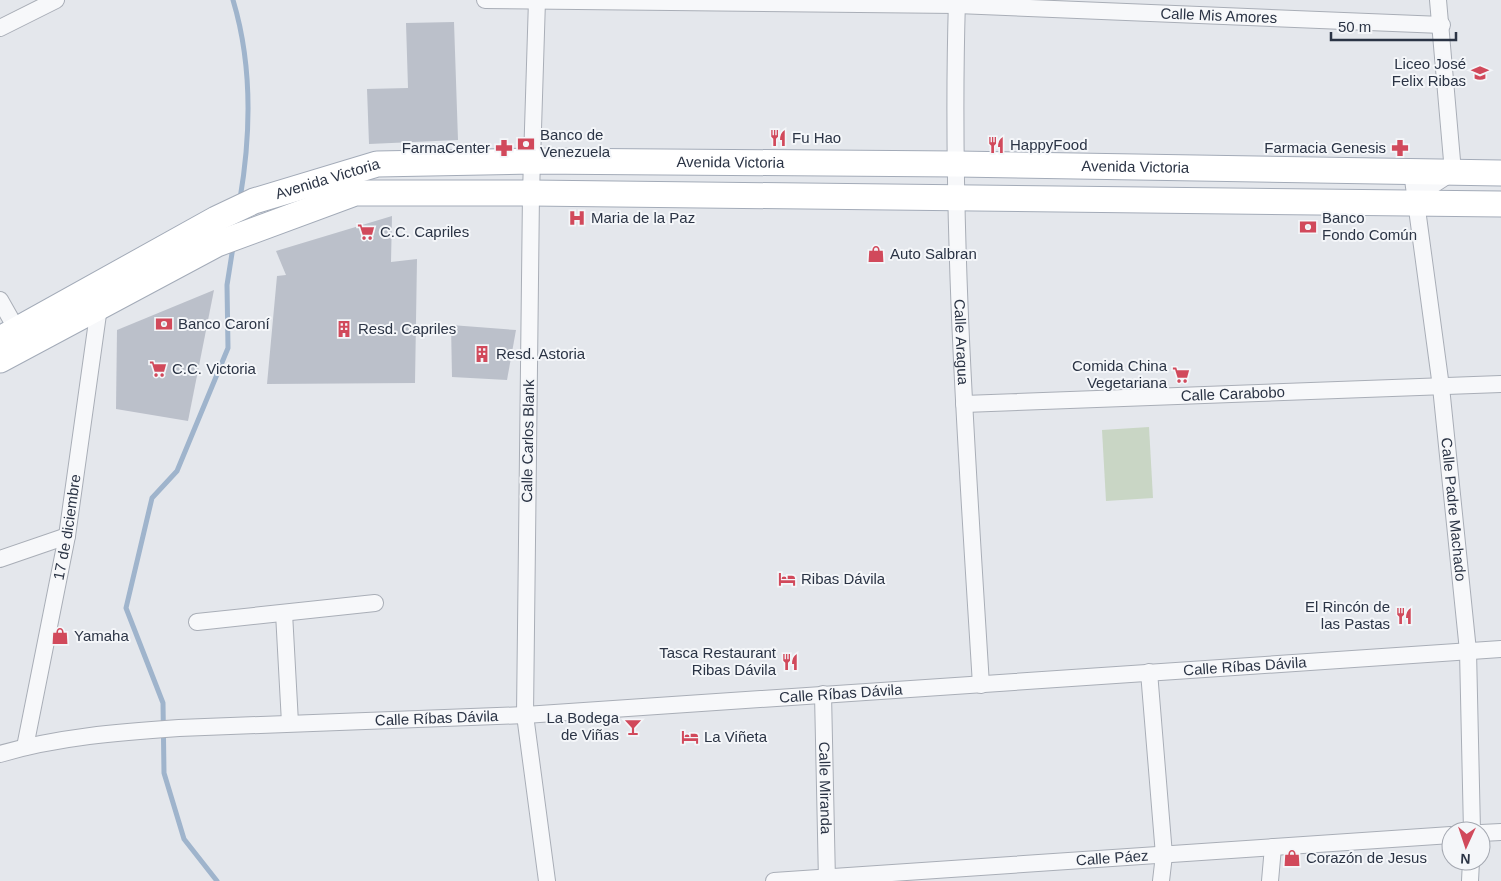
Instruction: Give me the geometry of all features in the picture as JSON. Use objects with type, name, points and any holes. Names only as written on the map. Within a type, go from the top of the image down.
[{"type":"main road","name":"Avenida Victoria","points":[[4,318],[254,201],[377,164],[532,162],[957,164],[1415,188],[1501,204]]},
{"type":"main road","name":"Avenida Victoria","points":[[0,360],[217,244],[355,193],[531,193],[955,199],[1415,188],[1453,172],[1501,173]]},
{"type":"street","points":[[0,28],[56,0]]},
{"type":"street","name":"Calle Mis Amores","points":[[485,0],[957,3],[1442,24]]},
{"type":"street","points":[[1438,0],[1442,24],[1453,172]]},
{"type":"street","name":"Calle Carlos Blank","points":[[537,1],[531,193],[525,715],[547,881]]},
{"type":"street","name":"Calle Aragua","points":[[957,3],[957,164],[955,199],[964,404],[981,685]]},
{"type":"street","name":"Calle Padre Machado","points":[[1415,188],[1441,387],[1468,651],[1472,821]]},
{"type":"street","name":"17 de diciembre","points":[[25,747],[67,536],[99,307]]},
{"type":"street","name":"Calle Carabobo","points":[[964,404],[1501,384]]},
{"type":"street","points":[[0,559],[67,536]]},
{"type":"street","points":[[197,622],[375,603]]},
{"type":"street","points":[[284,613],[290,723]]},
{"type":"street","name":"Calle Ríbas Dávila","points":[[0,754],[25,747],[141,731],[180,728],[525,715],[1501,649]]},
{"type":"street","points":[[1149,672],[1164,855],[1161,881]]},
{"type":"street","name":"Calle Miranda","points":[[823,694],[827,879]]},
{"type":"street","name":"Calle Páez","points":[[774,881],[827,879],[1441,836]]},
{"type":"street","points":[[1270,881],[1273,847]]},
{"type":"green space","points":[[1149,427],[1153,498],[1106,501],[1102,430]]},
{"type":"building","points":[[454,22],[458,140],[369,144],[367,89],[408,88],[406,23]]},
{"type":"building","name":"Resd. Capriles","points":[[392,216],[391,262],[417,259],[415,383],[267,384],[277,276],[286,275],[276,251]]},
{"type":"building","name":"C.C. Victoria","points":[[214,290],[188,421],[116,409],[117,330]]},
{"type":"building","name":"Resd. Astoria","points":[[451,325],[516,330],[507,380],[452,377]]},
{"type":"waterway","points":[[233,0],[244,49],[248,99],[248,124],[240,199]]},
{"type":"waterway","points":[[217,881],[184,839],[164,773],[163,703],[126,608],[152,498],[177,471],[228,348],[227,285],[233,247]]},
{"type":"place","name":"Liceo José Felix Ribas","points":[[1480,73]]},
{"type":"place","name":"Fu Hao","points":[[778,138]]},
{"type":"place","name":"Banco de Venezuela","points":[[526,144]]},
{"type":"place","name":"HappyFood","points":[[996,145]]},
{"type":"place","name":"FarmaCenter","points":[[504,148]]},
{"type":"place","name":"Farmacia Genesis","points":[[1400,148]]},
{"type":"place","name":"Maria de la Paz","points":[[577,218]]},
{"type":"place","name":"Banco Fondo Común","points":[[1308,227]]},
{"type":"place","name":"C.C. Capriles","points":[[366,232]]},
{"type":"place","name":"Auto Salbran","points":[[876,254]]},
{"type":"place","name":"Banco Caroní","points":[[164,324]]},
{"type":"place","name":"Resd. Capriles","points":[[344,329]]},
{"type":"place","name":"Resd. Astoria","points":[[482,354]]},
{"type":"place","name":"C.C. Victoria","points":[[158,369]]},
{"type":"place","name":"Comida China Vegetariana","points":[[1181,375]]},
{"type":"place","name":"Ribas Dávila","points":[[787,579]]},
{"type":"place","name":"El Rincón de las Pastas","points":[[1404,616]]},
{"type":"place","name":"Yamaha","points":[[60,636]]},
{"type":"place","name":"Tasca Restaurant Ribas Dávila","points":[[790,662]]},
{"type":"place","name":"La Bodega de Viñas","points":[[633,727]]},
{"type":"place","name":"La Viñeta","points":[[690,737]]},
{"type":"place","name":"Corazón de Jesus","points":[[1292,858]]}]
